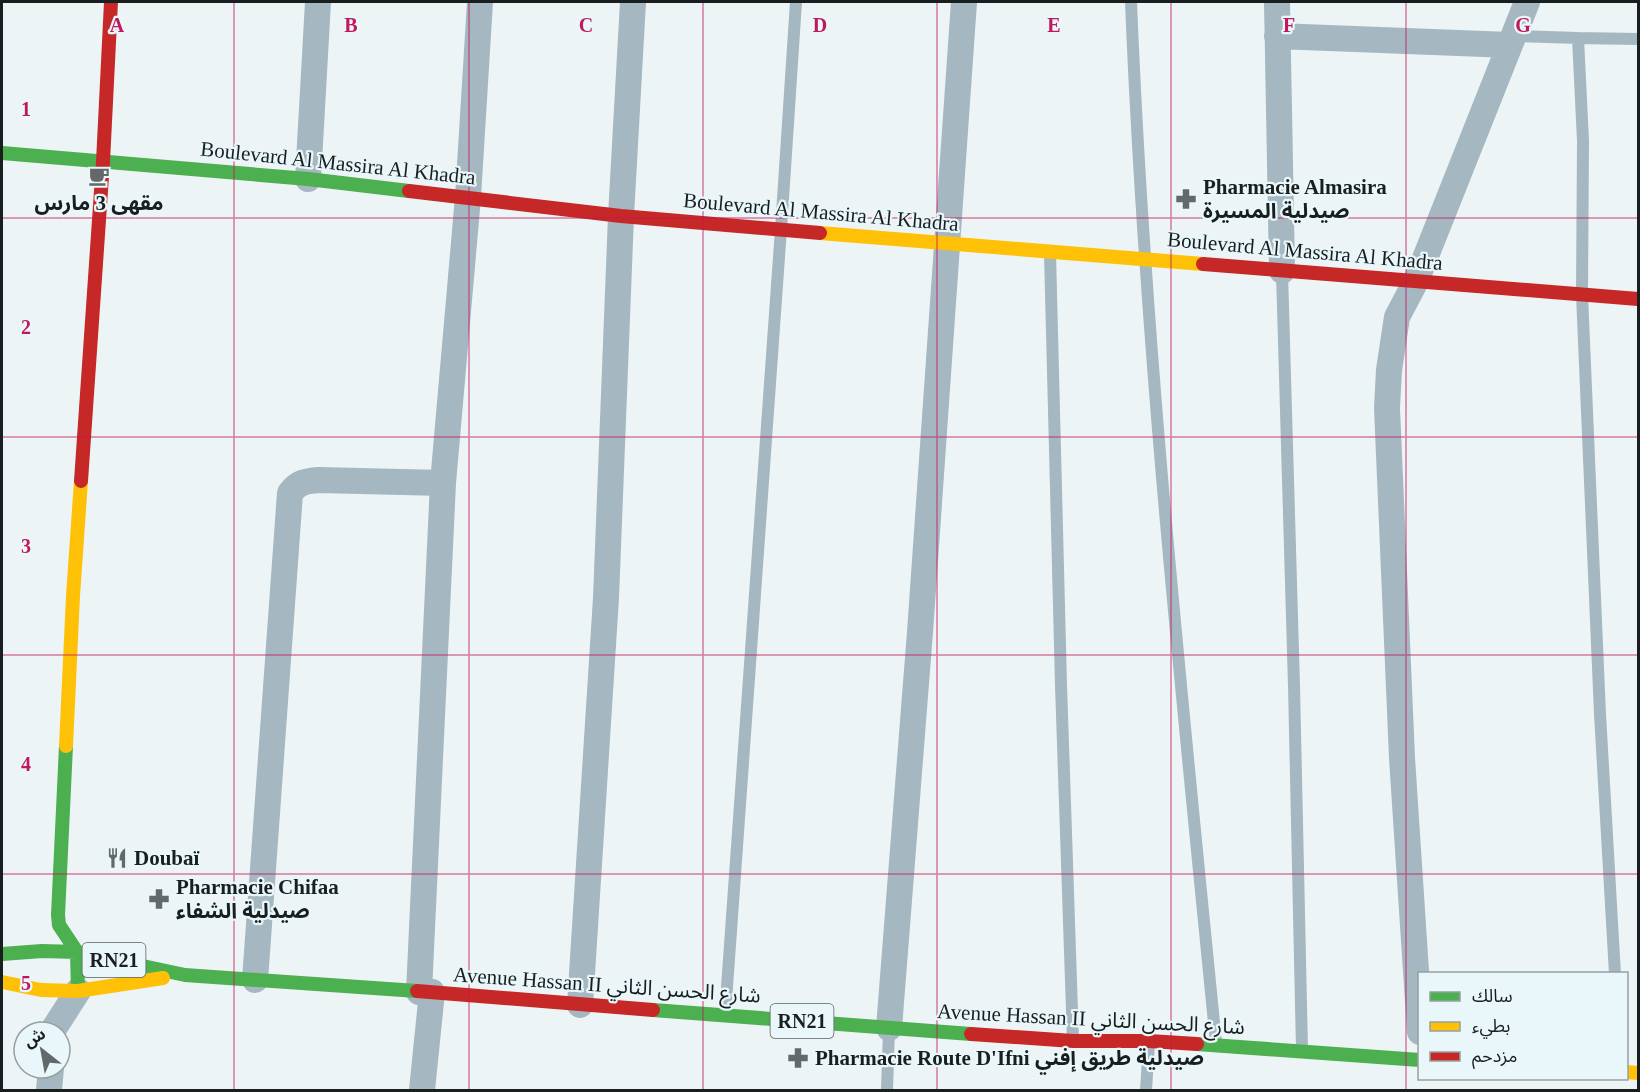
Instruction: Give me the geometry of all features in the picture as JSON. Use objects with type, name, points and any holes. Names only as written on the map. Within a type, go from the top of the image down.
[{"type":"street","points":[[59,1020],[78,991],[77,952],[48,942],[103,162],[111,2]]},
{"type":"street","points":[[308,179],[318,2]]},
{"type":"street","points":[[422,1090],[443,483],[468,197],[480,2]]},
{"type":"street","points":[[580,1005],[606,598],[621,216],[633,2]]},
{"type":"street","points":[[889,1028],[920,632],[964,2]]},
{"type":"street","points":[[1277,2],[1282,271]]},
{"type":"street","points":[[1418,1016],[1402,758],[1387,408],[1389,370],[1397,317],[1416,281],[1527,2]]},
{"type":"street","points":[[1277,36],[1511,41]]},
{"type":"street","name":"Boulevard Al Massira Al Khadra","points":[[2,153],[308,179],[621,216],[1638,299]]},
{"type":"street","points":[[255,980],[290,493],[295,486],[304,481],[319,480],[443,483]]},
{"type":"street","name":"Avenue Hassan II شارع الحسن الثاني","points":[[2,954],[48,942],[77,952],[185,975],[1073,1041],[1149,1041],[1418,1060]]},
{"type":"street","name":"Avenue Hassan II شارع الحسن الثاني","points":[[2,982],[78,991],[185,975]]},
{"type":"street","points":[[41,985],[49,1020]]},
{"type":"lane","points":[[725,1015],[796,2]]},
{"type":"lane","points":[[1131,2],[1145,260],[1181,693],[1217,1047]]},
{"type":"lane","points":[[1578,38],[1583,141],[1582,295],[1600,714],[1615,972]]},
{"type":"lane","points":[[1511,41],[1578,38],[1638,39]]},
{"type":"lane","points":[[1050,252],[1073,1041]]},
{"type":"lane","points":[[1282,271],[1302,1051]]},
{"type":"lane","points":[[887,1090],[889,1028]]},
{"type":"lane","points":[[1146,1090],[1149,1041]]},
{"type":"traffic: fast","points":[[2,153],[308,179],[409,191]]},
{"type":"traffic: fast","points":[[66,746],[58,915],[59,925],[77,952],[78,991]]},
{"type":"traffic: fast","points":[[2,954],[42,951],[77,952],[185,975],[417,991]]},
{"type":"traffic: fast","points":[[653,1010],[971,1034]]},
{"type":"traffic: fast","points":[[1197,1044],[1418,1060]]},
{"type":"traffic: slow","points":[[820,233],[1203,264]]},
{"type":"traffic: slow","points":[[66,746],[81,481]]},
{"type":"traffic: slow","points":[[2,982],[41,990],[78,991],[163,978]]},
{"type":"traffic: slow","points":[[1628,1072],[1638,1073]]},
{"type":"traffic: jam","points":[[81,481],[103,162],[111,2]]},
{"type":"traffic: jam","points":[[409,191],[621,216],[820,233]]},
{"type":"traffic: jam","points":[[1203,264],[1638,299]]},
{"type":"traffic: jam","points":[[417,991],[653,1010]]},
{"type":"traffic: jam","points":[[971,1034],[1073,1041],[1149,1041],[1197,1044]]},
{"type":"place","name":"مقهى 3 مارس","points":[[99,176]]},
{"type":"place","name":"Pharmacie Almasira صيدلية المسيرة","points":[[1186,199]]},
{"type":"place","name":"Doubaï","points":[[117,858]]},
{"type":"place","name":"Pharmacie Chifaa صيدلية الشفاء","points":[[159,899]]},
{"type":"place","name":"Pharmacie Route D'Ifni صيدلية طريق إفني","points":[[798,1058]]}]
